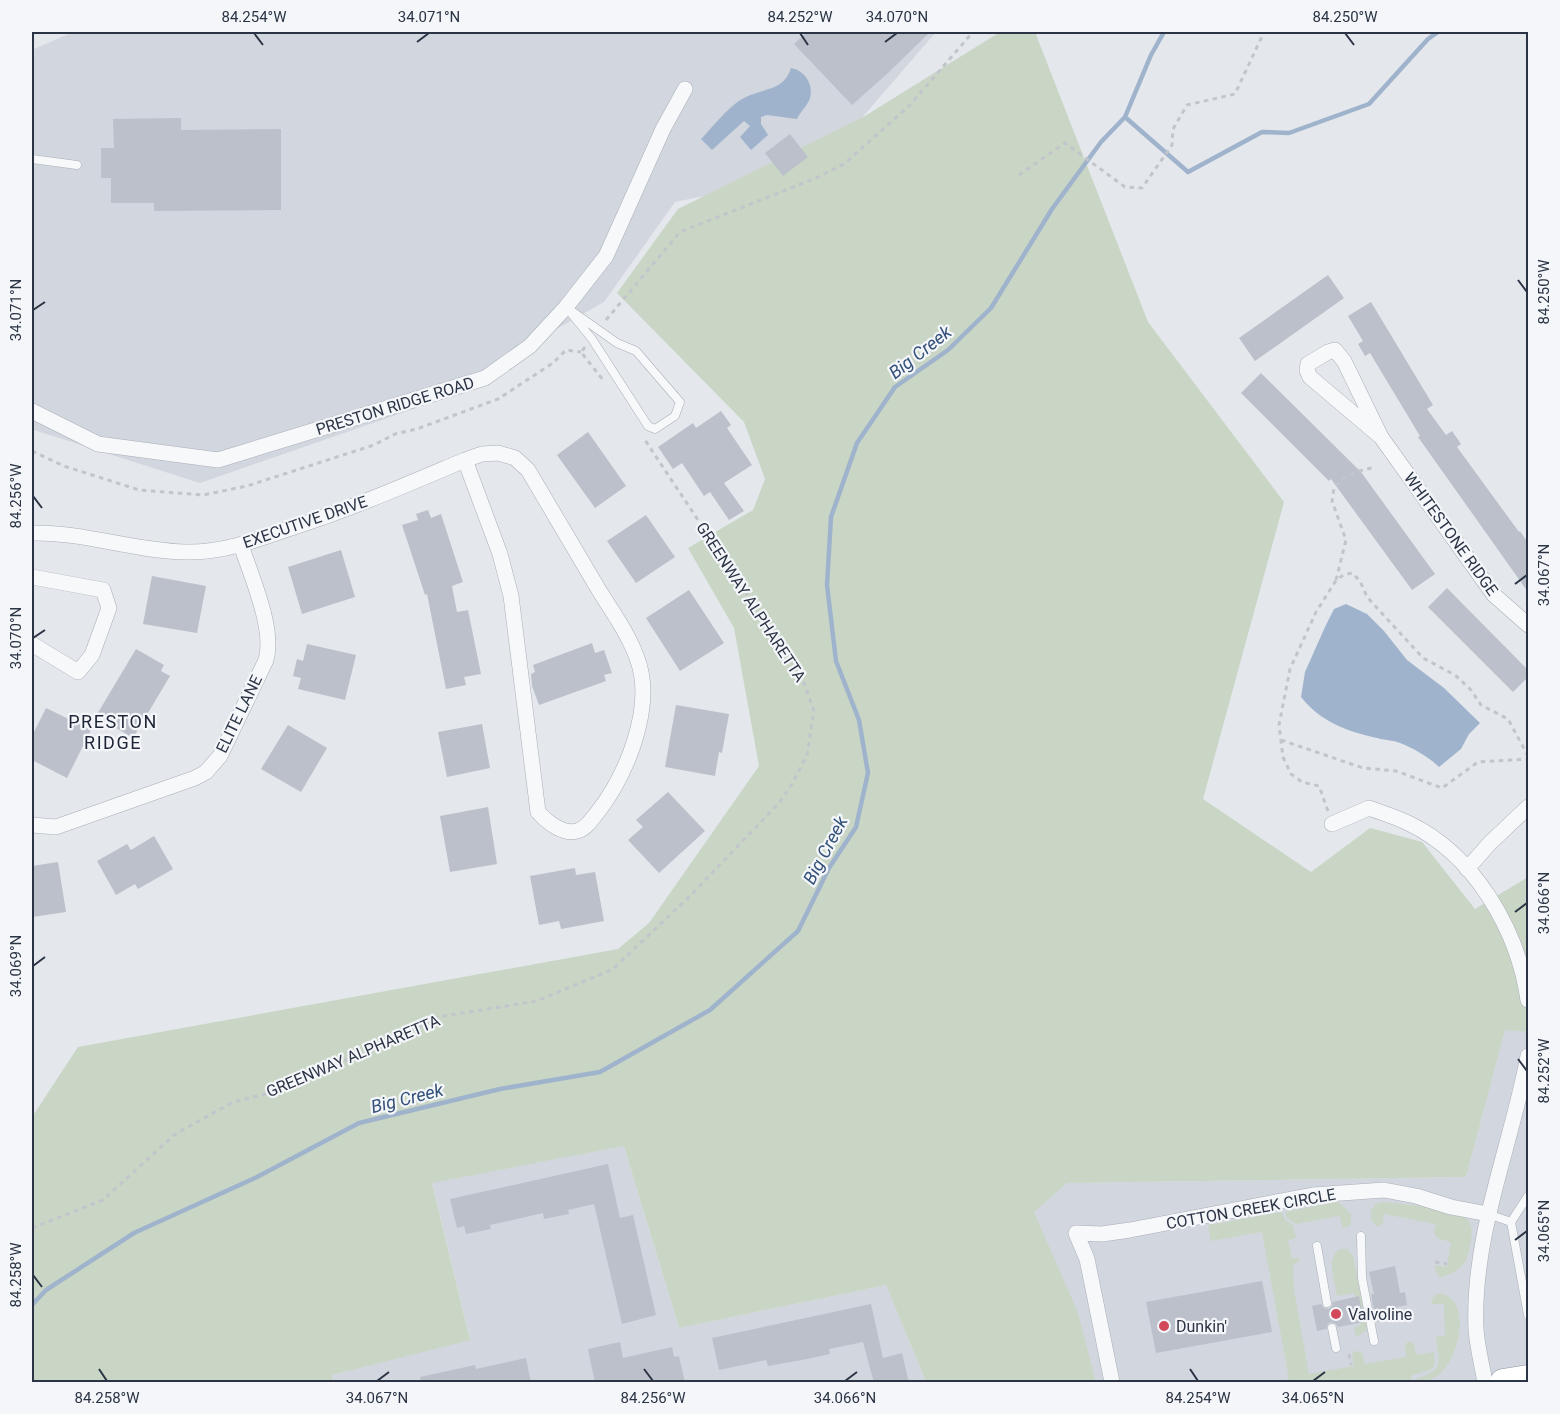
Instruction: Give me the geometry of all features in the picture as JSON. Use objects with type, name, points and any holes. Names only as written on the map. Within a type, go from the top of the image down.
[{"type":"highway","points":[[1503,1383],[1528,1378]]},
{"type":"street","name":"PRESTON RIDGE ROAD","points":[[32,411],[98,444],[218,460],[485,378],[530,346],[566,307],[606,256],[663,129],[685,89]]},
{"type":"street","name":"WHITESTONE RIDGE","points":[[1381,437],[1310,377],[1307,370],[1308,364],[1335,350],[1344,361],[1381,437],[1494,595],[1528,625]]},
{"type":"street","name":"EXECUTIVE DRIVE","points":[[32,533],[107,540],[150,550],[188,552],[241,545],[349,509],[465,460],[482,454],[498,453],[515,459],[528,470],[625,634],[639,663],[642,682],[641,706],[630,755],[607,801],[588,824],[579,831],[570,831],[548,823],[538,812],[511,596],[500,554],[465,460]]},
{"type":"street","name":"ELITE LANE","points":[[32,825],[56,827],[195,778],[206,772],[220,756],[266,660],[268,650],[268,632],[241,545]]},
{"type":"street","points":[[32,577],[103,590],[109,608],[92,655],[78,672],[32,644]]},
{"type":"street","points":[[1467,869],[1490,843],[1528,807]]},
{"type":"street","points":[[1332,824],[1369,808],[1409,823],[1448,850],[1492,900],[1503,920],[1520,964],[1528,1000]]},
{"type":"street","points":[[1485,1383],[1476,1330],[1476,1290],[1488,1214],[1526,1078],[1528,1056]]},
{"type":"street","name":"COTTON CREEK CIRCLE","points":[[1112,1383],[1087,1259],[1076,1233],[1102,1234],[1130,1230],[1313,1195],[1384,1190],[1488,1214]]},
{"type":"lane","points":[[32,159],[77,165]]},
{"type":"lane","points":[[566,307],[616,343],[636,351],[680,402],[675,416],[655,429],[648,426],[592,339],[566,307]]},
{"type":"lane","points":[[1528,1196],[1511,1222],[1528,1315]]},
{"type":"lane","points":[[1488,1214],[1511,1222]]},
{"type":"lane","points":[[1361,1236],[1362,1278],[1374,1341]]},
{"type":"lane","points":[[1317,1246],[1327,1303]]},
{"type":"lane","points":[[1332,1328],[1336,1348]]},
{"type":"path","points":[[599,329],[680,232],[816,178],[844,164],[909,106],[973,32]]},
{"type":"path","points":[[1019,175],[1065,143],[1125,187],[1142,188],[1173,145],[1173,129],[1186,105],[1235,94],[1264,32]]},
{"type":"path","points":[[592,339],[582,352],[608,388]]},
{"type":"path","name":"GREENWAY ALPHARETTA","points":[[32,1228],[103,1200],[174,1135],[233,1102],[274,1092],[316,1069],[363,1055],[438,1017],[537,1001],[613,969],[690,896],[779,804],[807,755],[814,711],[802,676],[641,434]]},
{"type":"path","points":[[1335,582],[1346,540],[1332,501],[1334,488],[1345,477],[1376,467]]},
{"type":"path","points":[[1281,740],[1363,768],[1396,771],[1442,788],[1478,762],[1528,757],[1508,719],[1481,705],[1471,690],[1455,675],[1423,658],[1367,597],[1360,581],[1352,573],[1343,575],[1335,582],[1316,612],[1290,669],[1279,725],[1283,757],[1291,774],[1302,782],[1319,786],[1332,824]]},
{"type":"path","points":[[1435,1262],[1447,1264]]},
{"type":"path","points":[[1349,1354],[1351,1365]]},
{"type":"shaded area","points":[[73,32],[936,32],[834,150],[786,179],[675,202],[604,302],[419,407],[200,483],[34,430],[32,434],[32,50]]},
{"type":"shaded area","points":[[1505,1029],[1528,1032],[1528,1382],[1096,1382],[1077,1313],[1033,1211],[1067,1183],[1466,1177]]},
{"type":"shaded area","points":[[624,1146],[679,1328],[886,1285],[926,1382],[333,1382],[332,1375],[470,1339],[432,1182]]},
{"type":"green space","points":[[1000,32],[1035,32],[1148,322],[1284,502],[1203,799],[1311,872],[1370,828],[1422,842],[1475,909],[1528,877],[1528,1032],[1505,1030],[1466,1177],[1067,1183],[1034,1212],[1078,1313],[1096,1382],[926,1382],[886,1285],[679,1328],[624,1146],[432,1183],[470,1340],[332,1375],[333,1382],[32,1382],[32,1117],[78,1047],[618,949],[649,923],[759,766],[734,628],[688,548],[753,510],[765,479],[744,422],[617,293],[678,209],[865,116]]},
{"type":"green space","points":[[1336,1202],[1351,1214],[1351,1223],[1347,1228],[1342,1227],[1340,1216],[1296,1224],[1287,1218],[1285,1212]]},
{"type":"green space","points":[[1385,1202],[1443,1210],[1463,1217],[1471,1225],[1472,1232],[1468,1255],[1464,1263],[1448,1275],[1438,1276],[1434,1265],[1447,1267],[1451,1242],[1437,1238],[1434,1233],[1436,1224],[1384,1214],[1383,1223],[1378,1227],[1371,1220],[1371,1210],[1376,1204]]},
{"type":"green space","points":[[1282,1212],[1285,1220],[1293,1225],[1296,1238],[1288,1240],[1292,1259],[1300,1258],[1293,1266],[1294,1290],[1309,1374],[1354,1366],[1352,1353],[1359,1351],[1363,1354],[1364,1364],[1406,1357],[1405,1344],[1410,1341],[1414,1344],[1416,1355],[1434,1352],[1435,1365],[1432,1369],[1413,1375],[1412,1382],[1275,1382],[1289,1379],[1262,1232],[1211,1241],[1208,1225]]},
{"type":"green space","points":[[1340,1249],[1347,1249],[1353,1256],[1367,1327],[1366,1331],[1356,1337],[1354,1327],[1361,1326],[1354,1293],[1337,1296],[1333,1277],[1333,1258]]},
{"type":"green space","points":[[1438,1293],[1449,1297],[1456,1306],[1460,1318],[1456,1347],[1443,1371],[1432,1379],[1415,1382],[1416,1379],[1432,1372],[1438,1365],[1436,1337],[1445,1336],[1444,1304],[1432,1304],[1431,1300]]},
{"type":"water","points":[[791,68],[796,69],[807,78],[811,88],[809,101],[797,119],[767,115],[761,117],[761,124],[768,135],[751,150],[740,137],[750,126],[744,121],[712,150],[701,139],[740,100],[778,85],[784,81]]},
{"type":"water","points":[[1346,604],[1367,614],[1407,660],[1444,688],[1480,723],[1469,734],[1461,749],[1439,767],[1410,747],[1335,724],[1317,713],[1301,697],[1305,672],[1325,627],[1334,609]]},
{"type":"building","points":[[807,32],[930,32],[852,105],[794,44]]},
{"type":"building","points":[[181,118],[181,130],[281,129],[281,210],[154,211],[154,203],[111,203],[111,178],[101,178],[101,148],[114,148],[113,119]]},
{"type":"building","points":[[790,134],[808,157],[783,176],[765,153]]},
{"type":"building","points":[[1328,275],[1344,298],[1255,361],[1239,338]]},
{"type":"building","points":[[1371,302],[1433,405],[1427,409],[1446,435],[1452,431],[1461,444],[1457,447],[1528,543],[1528,592],[1418,437],[1420,436],[1370,353],[1365,356],[1358,344],[1363,341],[1348,316]]},
{"type":"building","points":[[1261,373],[1361,472],[1435,574],[1412,590],[1331,479],[1329,481],[1241,393]]},
{"type":"building","points":[[721,411],[731,425],[727,428],[752,465],[724,483],[744,511],[729,520],[710,492],[704,496],[682,463],[673,469],[658,447],[693,423],[696,428]]},
{"type":"building","points":[[588,432],[626,486],[595,508],[557,455]]},
{"type":"building","points":[[428,510],[431,518],[441,514],[463,582],[452,586],[457,612],[468,610],[481,674],[464,677],[466,685],[446,689],[427,594],[425,595],[402,525],[418,520],[416,514]]},
{"type":"building","points":[[646,515],[675,557],[636,583],[607,541]]},
{"type":"building","points":[[341,550],[355,597],[302,614],[288,567]]},
{"type":"building","points":[[152,576],[206,586],[197,633],[143,624]]},
{"type":"building","points":[[1447,588],[1528,670],[1528,677],[1513,692],[1428,607]]},
{"type":"building","points":[[689,590],[724,643],[680,671],[646,618]]},
{"type":"building","points":[[592,643],[595,653],[604,650],[612,673],[604,675],[606,681],[539,705],[532,686],[531,674],[535,672],[533,665]]},
{"type":"building","points":[[307,644],[356,655],[345,700],[298,689],[301,678],[293,676],[297,659],[303,661]]},
{"type":"building","points":[[136,649],[164,665],[161,671],[170,676],[133,738],[96,716]]},
{"type":"building","points":[[676,705],[729,714],[715,776],[665,767]]},
{"type":"building","points":[[46,708],[91,730],[67,778],[32,760],[32,736]]},
{"type":"building","points":[[482,724],[490,768],[447,777],[438,732]]},
{"type":"building","points":[[288,725],[327,748],[301,792],[261,769]]},
{"type":"building","points":[[668,792],[705,831],[659,873],[628,840],[643,827],[636,820]]},
{"type":"building","points":[[488,807],[497,864],[450,872],[440,816]]},
{"type":"building","points":[[154,836],[173,869],[138,889],[135,884],[116,895],[97,861],[127,844],[131,850]]},
{"type":"building","points":[[58,862],[66,912],[32,917],[32,866]]},
{"type":"building","points":[[575,868],[576,875],[595,872],[604,921],[561,929],[559,921],[539,925],[530,876]]},
{"type":"building","points":[[608,1164],[620,1218],[633,1215],[656,1315],[622,1324],[594,1204],[568,1210],[569,1214],[544,1219],[543,1213],[490,1225],[491,1229],[466,1234],[464,1226],[457,1228],[450,1199]]},
{"type":"building","points":[[1395,1266],[1400,1293],[1405,1292],[1407,1305],[1397,1307],[1399,1317],[1376,1322],[1371,1294],[1374,1294],[1369,1272]]},
{"type":"building","points":[[1262,1281],[1272,1332],[1156,1353],[1146,1302]]},
{"type":"building","name":"Valvoline","points":[[1359,1296],[1364,1322],[1338,1327],[1331,1322],[1326,1329],[1317,1331],[1312,1306],[1321,1304],[1324,1308],[1329,1309],[1333,1302]]},
{"type":"building","points":[[871,1304],[883,1358],[902,1353],[909,1383],[874,1383],[863,1342],[829,1349],[830,1354],[807,1359],[768,1366],[766,1360],[719,1370],[712,1338]]},
{"type":"building","points":[[620,1342],[623,1358],[672,1347],[674,1357],[679,1356],[685,1383],[595,1383],[588,1349]]},
{"type":"building","points":[[526,1358],[531,1383],[421,1383],[420,1377],[475,1365],[476,1369]]},
{"type":"waterway","name":"Big Creek","points":[[32,1305],[46,1290],[134,1233],[257,1177],[359,1123],[500,1089],[600,1072],[710,1010],[798,931],[829,868],[856,827],[868,773],[859,720],[836,661],[827,585],[831,517],[857,443],[895,387],[948,350],[991,308],[1052,209],[1101,142],[1125,117],[1151,55],[1164,32]]},
{"type":"waterway","points":[[1125,117],[1188,172],[1262,132],[1289,133],[1369,104],[1428,39],[1438,32]]},
{"type":"place","name":"Valvoline","points":[[1336,1314]]},
{"type":"place","name":"Dunkin'","points":[[1164,1326]]},
{"type":"district","name":"PRESTON RIDGE","points":[[113,731]]}]
